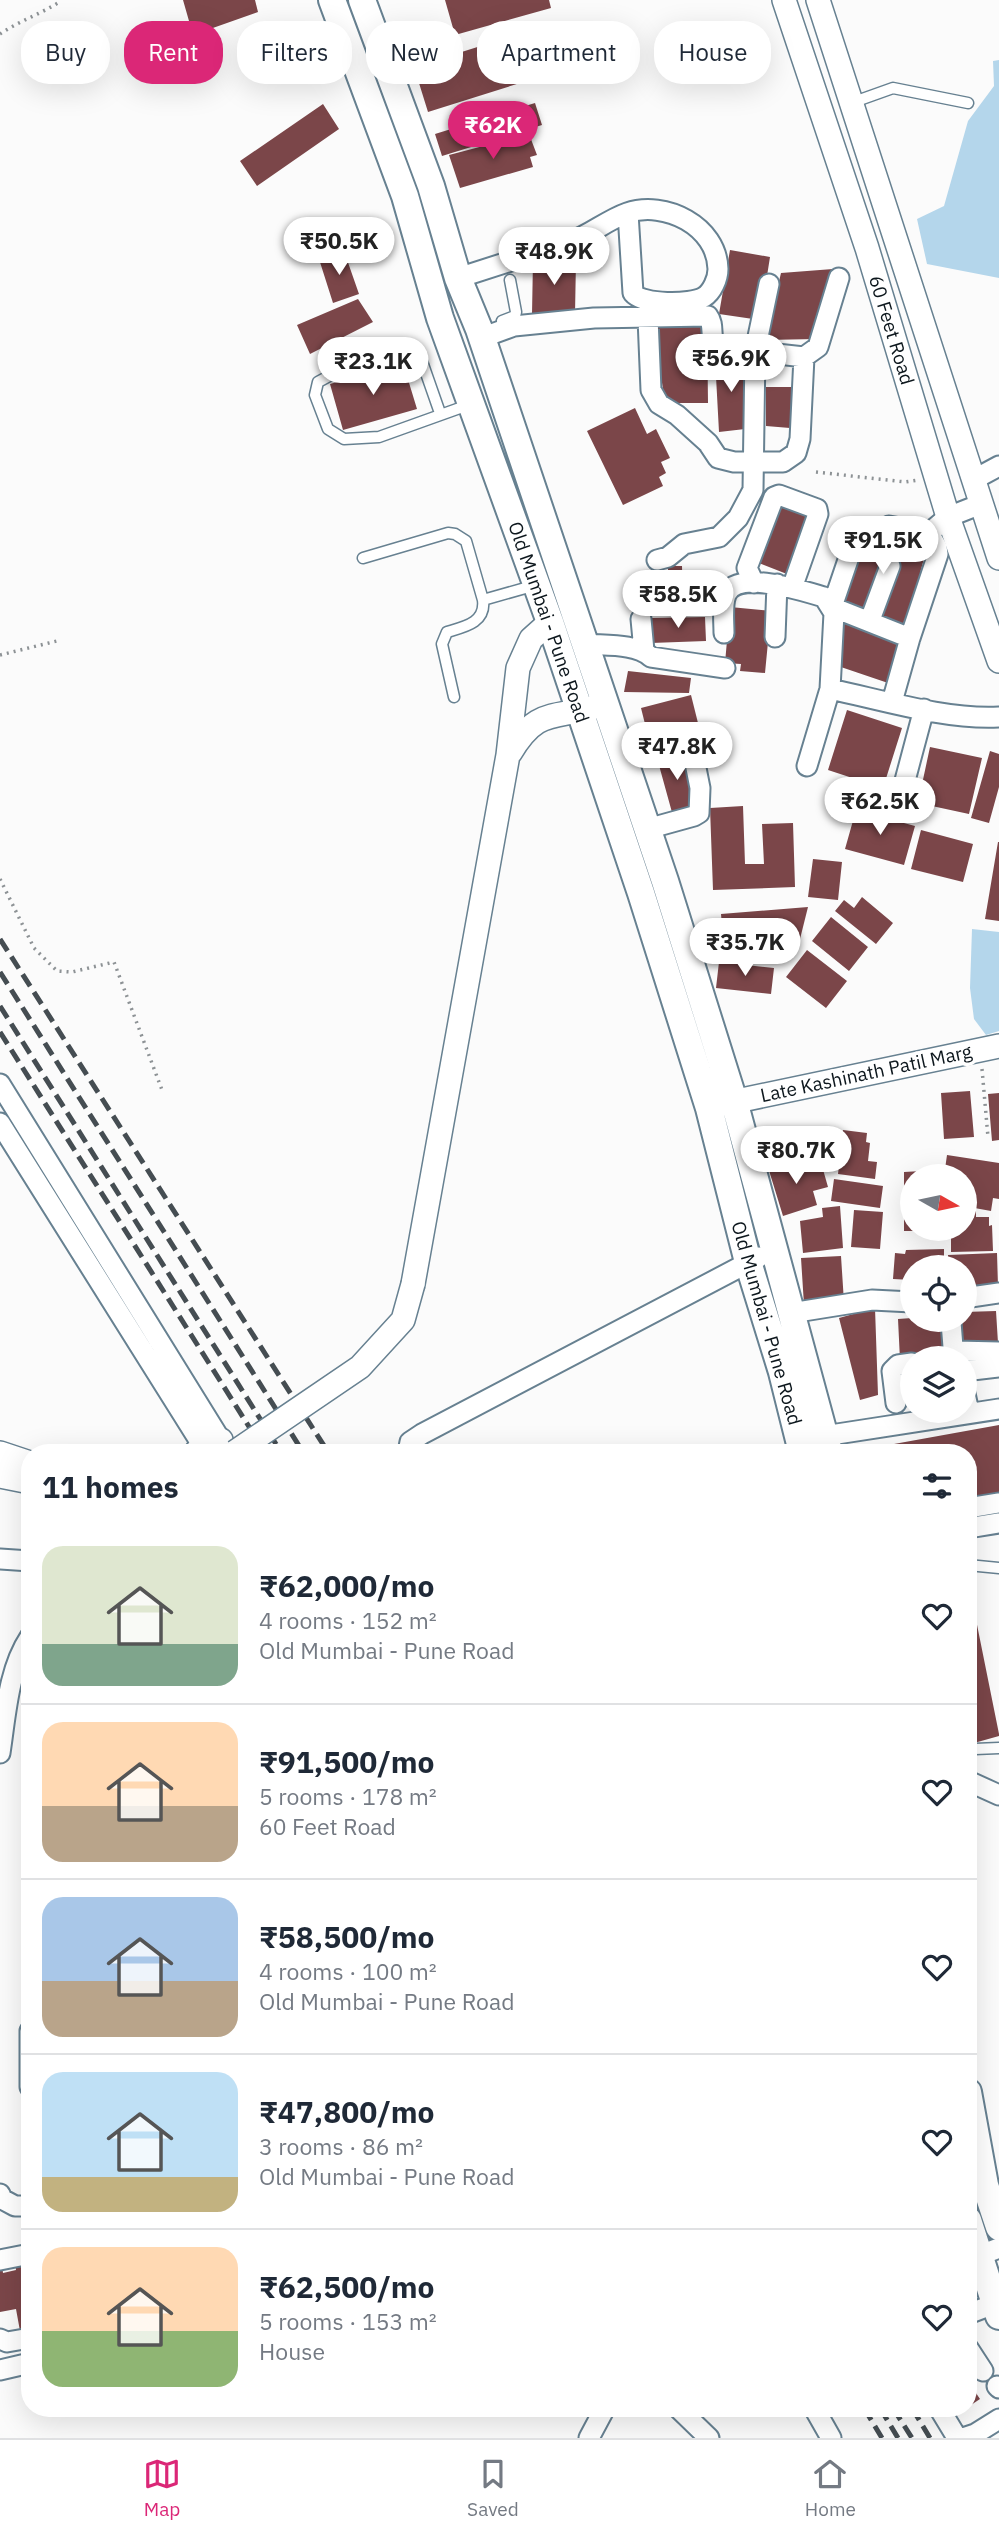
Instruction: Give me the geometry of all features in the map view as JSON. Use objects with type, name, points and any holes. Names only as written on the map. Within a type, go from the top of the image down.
[{"type":"main road","name":"Old Mumbai - Pune Road","points":[[332,0],[405,196],[440,318],[550,622],[647,829],[721,1104],[748,1262],[782,1372],[800,1444]]},
{"type":"main road","name":"Old Mumbai - Pune Road","points":[[362,0],[431,187],[458,278],[480,334],[584,644],[592,707],[721,1104],[772,1250],[805,1360],[826,1444]]},
{"type":"main road","points":[[405,196],[431,187]]},
{"type":"main road","points":[[977,2141],[985,2185],[999,2227]]},
{"type":"main road","points":[[977,2238],[997,2310]]},
{"type":"street","name":"60 Feet Road","points":[[785,0],[877,282],[948,517],[999,661]]},
{"type":"street","name":"60 Feet Road","points":[[818,0],[999,558]]},
{"type":"street","points":[[458,278],[585,236],[628,212],[658,210],[694,223],[715,252],[718,266],[716,282],[706,296],[668,303],[637,298],[632,293],[628,212]]},
{"type":"street","points":[[877,282],[906,274]]},
{"type":"street","points":[[480,334],[514,326],[594,318],[708,316],[711,320],[713,344],[716,347],[804,357],[818,346],[839,278]]},
{"type":"street","points":[[657,560],[668,557],[684,544],[719,537],[738,518],[753,490],[755,351],[769,284]]},
{"type":"street","points":[[648,318],[651,390],[659,404],[677,415],[708,443],[718,458],[734,462],[783,462],[796,453],[800,439],[804,357]]},
{"type":"street","points":[[974,480],[999,466]]},
{"type":"street","points":[[754,583],[747,568],[774,497],[779,495],[817,509],[818,514],[785,586],[775,637]]},
{"type":"street","points":[[929,533],[948,517],[981,504]]},
{"type":"street","points":[[889,526],[929,533]]},
{"type":"street","points":[[892,702],[938,554],[929,533]]},
{"type":"street","points":[[832,607],[849,557]]},
{"type":"street","points":[[870,620],[890,566]]},
{"type":"street","points":[[724,633],[726,594],[733,586],[754,583],[785,586],[824,597],[832,607],[834,613],[830,689],[807,766]]},
{"type":"street","points":[[832,607],[910,638]]},
{"type":"street","points":[[641,619],[644,651]]},
{"type":"street","points":[[225,1444],[360,1367],[402,1320],[413,1284],[508,755],[518,668],[531,639],[550,622]]},
{"type":"street","points":[[584,644],[644,651],[651,657],[725,668]]},
{"type":"street","points":[[830,689],[924,709],[982,718],[999,717]]},
{"type":"street","points":[[508,755],[520,736],[537,721],[558,713],[592,707]]},
{"type":"street","points":[[903,788],[924,709]]},
{"type":"street","points":[[647,829],[699,813],[700,788],[694,753]]},
{"type":"street","name":"Late Kashinath Patil Marg","points":[[721,1104],[990,1047]]},
{"type":"street","points":[[0,1084],[211,1444]]},
{"type":"street","points":[[0,1123],[197,1437],[207,1444]]},
{"type":"street","points":[[410,1444],[422,1434],[772,1250]]},
{"type":"street","points":[[977,1296],[999,1293]]},
{"type":"street","points":[[790,1314],[872,1300],[900,1301]]},
{"type":"street","points":[[953,1332],[956,1351],[999,1352]]},
{"type":"street","points":[[896,1403],[892,1371],[900,1365]]},
{"type":"street","points":[[977,1370],[999,1367]]},
{"type":"street","points":[[977,1411],[999,1409]]},
{"type":"street","points":[[826,1444],[920,1423]]},
{"type":"street","points":[[0,1453],[21,1460]]},
{"type":"street","points":[[0,1476],[21,1480]]},
{"type":"street","points":[[0,1489],[21,1492]]},
{"type":"street","points":[[977,1507],[999,1503]]},
{"type":"street","points":[[977,1527],[999,1523]]},
{"type":"street","points":[[0,1559],[21,1560]]},
{"type":"street","points":[[0,1753],[13,1677],[21,1651]]},
{"type":"street","points":[[977,1785],[999,1795]]},
{"type":"street","points":[[0,2194],[2,2199],[21,2206]]},
{"type":"street","points":[[0,2260],[21,2256]]},
{"type":"street","points":[[977,2313],[997,2310]]},
{"type":"street","points":[[0,2339],[7,2342],[21,2340]]},
{"type":"street","points":[[977,2362],[983,2371]]},
{"type":"street","points":[[0,2370],[21,2365]]},
{"type":"street","points":[[589,2438],[600,2417]]},
{"type":"street","points":[[687,2417],[709,2438]]},
{"type":"street","points":[[819,2417],[831,2438]]},
{"type":"street","points":[[945,2417],[956,2435],[962,2438],[975,2434],[999,2419]]},
{"type":"lane","points":[[851,103],[892,88],[968,103]]},
{"type":"lane","points":[[480,334],[515,316],[510,279]]},
{"type":"lane","points":[[440,413],[419,353],[407,349],[344,368],[318,382],[315,395],[328,429],[344,439],[379,437],[440,413],[472,404]]},
{"type":"lane","points":[[363,558],[448,533],[466,541],[484,608],[475,623],[447,632],[444,636],[442,644],[454,696]]},
{"type":"lane","points":[[483,600],[537,585]]},
{"type":"lane","points":[[977,1566],[999,1568]]},
{"type":"lane","points":[[977,1749],[999,1748]]},
{"type":"path","points":[[0,34],[61,1]]},
{"type":"path","points":[[816,472],[905,482],[937,477]]},
{"type":"path","points":[[0,655],[57,641]]},
{"type":"path","points":[[0,879],[34,948],[57,971],[72,972],[114,962],[162,1090]]},
{"type":"path","points":[[988,1137],[990,1047]]},
{"type":"shaded area","points":[[999,60],[999,278],[927,264],[917,219],[944,206],[968,121],[994,86],[993,61]]},
{"type":"shaded area","points":[[972,929],[999,932],[999,1031],[986,1035],[974,1019],[970,988]]},
{"type":"building","points":[[183,0],[255,0],[258,12],[223,24],[223,21],[189,21]]},
{"type":"building","points":[[445,0],[549,0],[551,8],[505,21],[477,21],[477,29],[463,33],[463,21],[451,21]]},
{"type":"building","points":[[477,47],[477,84],[517,84],[428,112],[419,84],[463,84],[463,52]]},
{"type":"building","points":[[535,103],[542,125],[442,156],[435,134]]},
{"type":"building","points":[[323,104],[339,129],[257,186],[240,161]]},
{"type":"building","points":[[529,134],[537,155],[530,157],[533,167],[460,188],[449,155]]},
{"type":"building","points":[[730,250],[770,257],[760,320],[719,314]]},
{"type":"building","points":[[344,251],[359,294],[333,303],[319,259]]},
{"type":"building","points":[[533,260],[576,260],[575,314],[532,314]]},
{"type":"building","points":[[833,269],[816,339],[765,340],[781,273]]},
{"type":"building","points":[[358,299],[373,322],[310,354],[297,325]]},
{"type":"building","points":[[707,320],[708,403],[665,403],[653,322]]},
{"type":"building","points":[[715,358],[746,360],[745,429],[719,432]]},
{"type":"building","points":[[403,363],[417,409],[343,430],[330,384]]},
{"type":"building","points":[[766,387],[792,387],[790,428],[766,426]]},
{"type":"building","points":[[635,408],[647,434],[656,429],[670,458],[661,462],[666,473],[659,477],[663,486],[623,505],[587,431]]},
{"type":"building","points":[[778,499],[815,513],[792,576],[756,562]]},
{"type":"building","points":[[865,522],[926,551],[905,630],[874,620],[897,555],[885,551],[863,614],[836,603]]},
{"type":"building","points":[[668,566],[682,566],[683,605],[650,606],[649,578],[668,577]]},
{"type":"building","points":[[730,607],[771,611],[765,673],[740,671],[741,664],[725,663]]},
{"type":"building","points":[[705,617],[706,641],[651,643],[651,618]]},
{"type":"building","points":[[845,619],[903,639],[891,684],[835,665]]},
{"type":"building","points":[[628,671],[691,678],[689,693],[624,692]]},
{"type":"building","points":[[691,695],[703,743],[653,756],[641,708]]},
{"type":"building","points":[[847,710],[902,728],[883,788],[828,770]]},
{"type":"building","points":[[930,747],[982,758],[969,814],[918,803]]},
{"type":"building","points":[[687,750],[694,810],[673,816],[657,758]]},
{"type":"building","points":[[990,751],[999,754],[999,787],[989,823],[971,818]]},
{"type":"building","points":[[743,806],[745,864],[764,864],[762,824],[793,823],[795,887],[713,890],[710,808]]},
{"type":"building","points":[[856,810],[915,826],[904,865],[845,849]]},
{"type":"building","points":[[921,830],[973,844],[963,882],[911,869]]},
{"type":"building","points":[[999,842],[999,921],[985,919]]},
{"type":"building","points":[[813,859],[842,862],[838,900],[808,897]]},
{"type":"building","points":[[862,897],[893,923],[876,944],[835,911],[844,900],[854,908]]},
{"type":"building","points":[[808,907],[800,939],[793,940],[794,949],[766,953],[766,948],[742,951],[742,947],[724,950],[721,914]]},
{"type":"building","points":[[831,917],[868,947],[849,971],[812,941]]},
{"type":"building","points":[[807,950],[847,981],[826,1008],[786,977]]},
{"type":"building","points":[[719,962],[774,968],[771,994],[716,988]]},
{"type":"building","points":[[970,1091],[974,1137],[944,1139],[941,1093]]},
{"type":"building","points":[[999,1093],[999,1140],[992,1141],[988,1094]]},
{"type":"building","points":[[843,1130],[867,1133],[866,1142],[870,1143],[868,1161],[877,1162],[875,1179],[838,1174]]},
{"type":"building","points":[[947,1155],[999,1163],[999,1199],[993,1198],[991,1211],[977,1208],[977,1164],[946,1164]]},
{"type":"building","points":[[786,1159],[794,1175],[822,1166],[828,1187],[813,1191],[817,1205],[783,1216],[767,1164]]},
{"type":"building","points":[[834,1179],[883,1186],[880,1208],[831,1201]]},
{"type":"building","points":[[840,1206],[843,1248],[803,1253],[800,1221],[823,1217],[822,1208]]},
{"type":"building","points":[[854,1210],[883,1212],[880,1249],[851,1247]]},
{"type":"building","points":[[977,1217],[989,1217],[993,1251],[951,1252],[951,1241],[977,1241]]},
{"type":"building","points":[[944,1249],[944,1255],[900,1255],[900,1279],[893,1279],[895,1253],[905,1254],[906,1250]]},
{"type":"building","points":[[997,1253],[998,1286],[977,1288],[977,1255],[948,1255]]},
{"type":"building","points":[[841,1256],[844,1302],[804,1305],[801,1258]]},
{"type":"building","points":[[875,1308],[878,1395],[860,1400],[839,1318]]},
{"type":"building","points":[[996,1311],[998,1343],[955,1345],[954,1332],[977,1332],[977,1312]]},
{"type":"building","points":[[898,1319],[900,1332],[942,1332],[943,1346],[900,1346],[900,1360]]},
{"type":"building","points":[[999,1425],[999,1496],[977,1500],[977,1444],[894,1444]]},
{"type":"building","points":[[977,1625],[999,1734],[977,1742]]},
{"type":"building","points":[[21,2262],[20,2331],[16,2309],[0,2312],[0,2267],[2,2266],[3,2273],[16,2270],[15,2263]]},
{"type":"railway","points":[[0,939],[323,1444]]},
{"type":"railway","points":[[0,972],[298,1444]]},
{"type":"railway","points":[[0,1006],[276,1444]]},
{"type":"railway","points":[[0,1032],[260,1444]]},
{"type":"railway","points":[[869,2417],[882,2438]]},
{"type":"railway","points":[[885,2417],[898,2438]]},
{"type":"railway","points":[[899,2417],[912,2438]]},
{"type":"railway","points":[[917,2417],[930,2438]]}]
